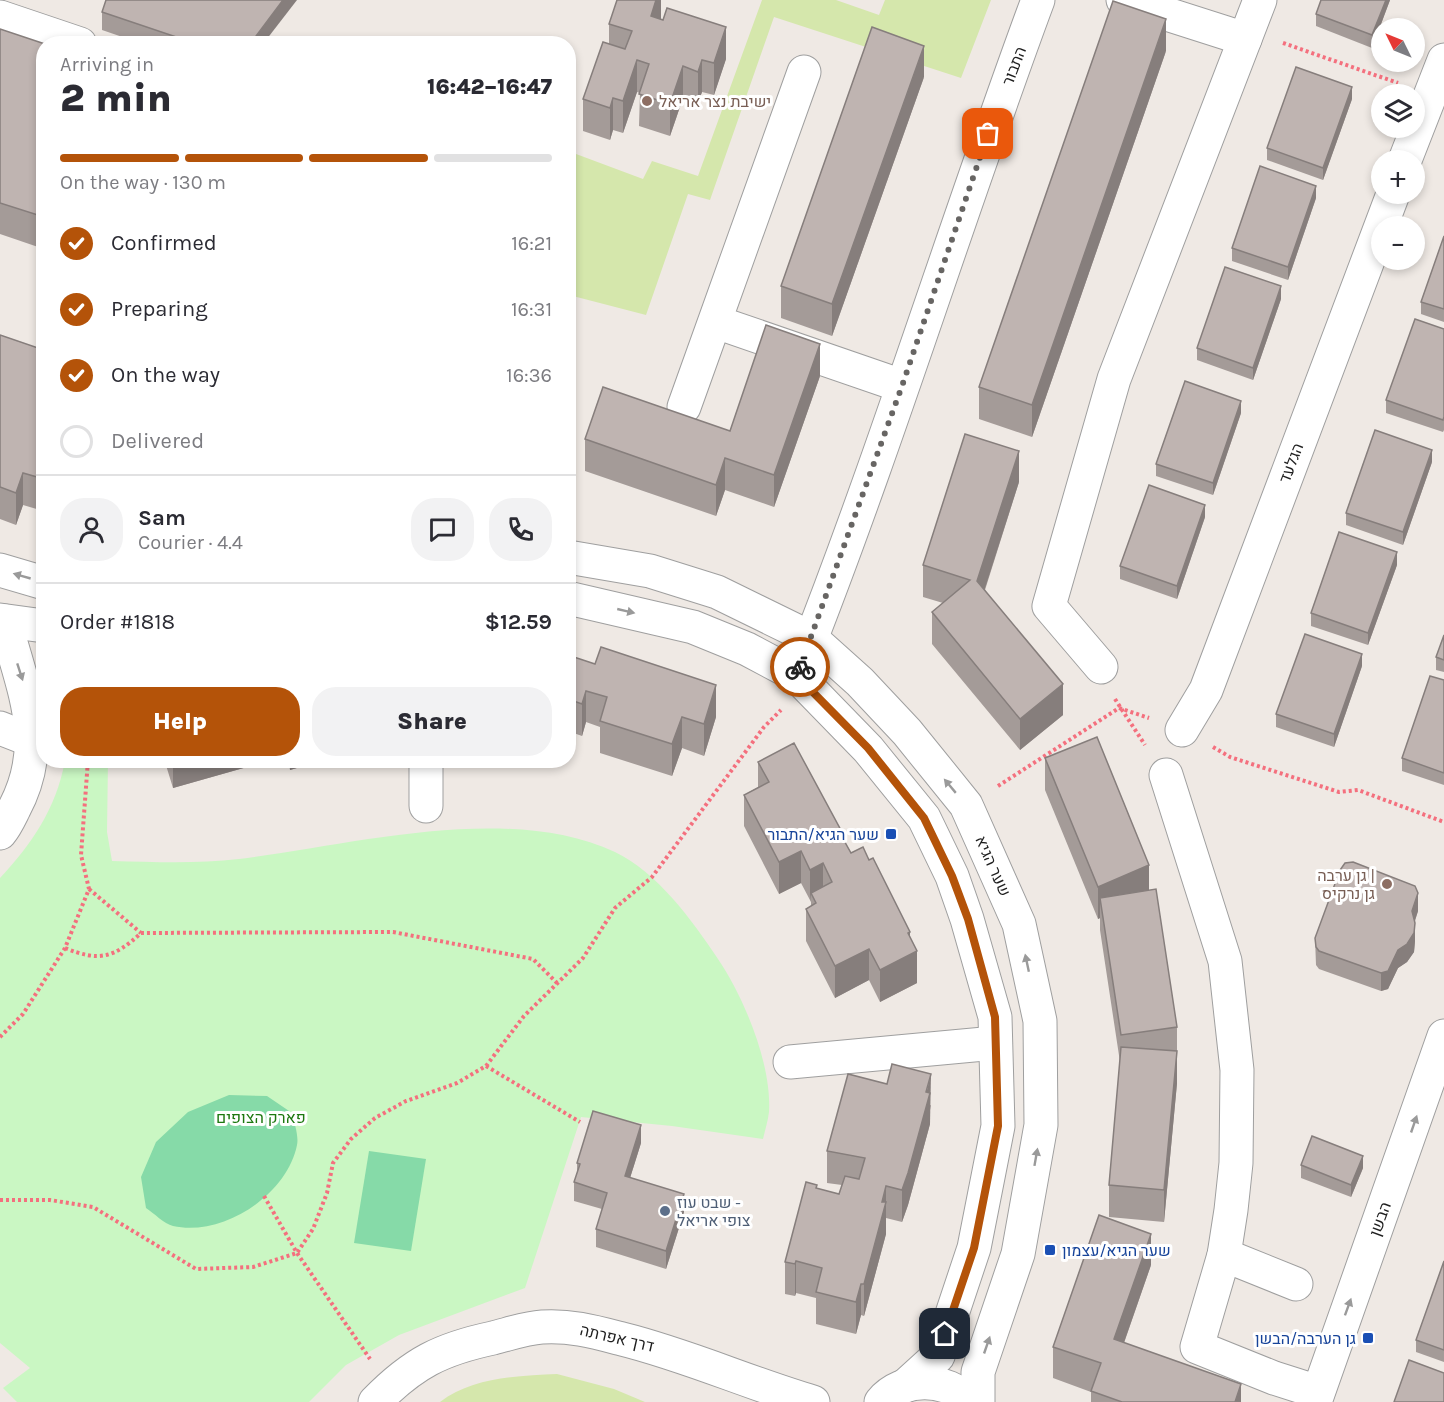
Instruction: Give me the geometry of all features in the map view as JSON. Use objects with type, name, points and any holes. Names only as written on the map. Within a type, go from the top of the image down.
[{"type":"street","name":"התבור","points":[[802,681],[811,638],[902,386],[988,134],[1038,0]]},
{"type":"street","points":[[1124,0],[1245,39]]},
{"type":"street","points":[[1101,667],[1049,606],[1114,379],[1260,0]]},
{"type":"street","points":[[0,17],[56,36]]},
{"type":"street","points":[[684,407],[804,72]]},
{"type":"street","points":[[1409,150],[1439,72]]},
{"type":"street","name":"הגלעד","points":[[1182,730],[1206,690],[1389,204]]},
{"type":"street","points":[[716,322],[902,386]]},
{"type":"street","name":"שער הגיא","points":[[576,558],[650,571],[717,592],[811,638],[860,682],[907,732],[966,805],[1019,924],[1040,1021],[1041,1125],[1018,1254],[978,1372],[978,1402]]},
{"type":"street","points":[[0,570],[36,581]]},
{"type":"street","points":[[576,600],[693,627],[747,649],[802,681],[868,748],[924,818],[952,876],[968,919],[995,1017],[998,1126],[974,1248],[938,1356],[893,1394]]},
{"type":"street","points":[[0,833],[27,786],[25,690],[2,620],[36,625]]},
{"type":"street","points":[[426,768],[426,806]]},
{"type":"street","points":[[1166,775],[1225,961],[1237,1070],[1236,1163],[1224,1255],[1197,1347],[1316,1397]]},
{"type":"street","name":"הבשן","points":[[1316,1397],[1444,1036]]},
{"type":"street","points":[[790,1062],[995,1043]]},
{"type":"street","points":[[1224,1255],[1296,1284]]},
{"type":"street","name":"דרך אפרתה","points":[[379,1384],[434,1355],[465,1344],[540,1327],[580,1328],[668,1350],[769,1389],[813,1402]]},
{"type":"street","points":[[893,1394],[927,1382],[948,1387],[969,1402]]},
{"type":"path","points":[[1245,39],[1261,36],[1411,88],[1439,72]]},
{"type":"path","points":[[1101,667],[1119,708],[1166,775]]},
{"type":"path","points":[[0,1200],[50,1200],[93,1207],[196,1269],[253,1268],[297,1253],[313,1229],[327,1193],[333,1163],[351,1139],[375,1118],[406,1101],[457,1083],[486,1066],[524,1016],[582,958],[615,908],[652,877],[764,727],[802,681]]},
{"type":"path","points":[[1119,708],[1182,730]]},
{"type":"path","points":[[966,805],[1119,708]]},
{"type":"path","points":[[1230,757],[1339,792],[1358,790],[1444,822]]},
{"type":"path","points":[[0,1037],[23,1014],[64,948],[89,889],[81,855],[86,768]]},
{"type":"path","points":[[89,889],[141,933],[393,932],[533,959],[557,983]]},
{"type":"path","points":[[64,948],[87,957],[106,955],[126,947],[141,933]]},
{"type":"path","points":[[486,1066],[580,1122]]},
{"type":"path","points":[[264,1196],[379,1384]]},
{"type":"green space","points":[[762,0],[836,0],[879,15],[885,0],[991,0],[961,78],[774,17],[710,200],[688,194],[646,315],[576,297],[576,154],[643,179],[652,161],[698,176]]},
{"type":"green space","name":"פארק הצופים","points":[[63,768],[108,768],[107,832],[112,861],[223,861],[379,837],[429,831],[478,829],[527,830],[572,837],[615,852],[646,872],[673,899],[708,944],[737,992],[754,1032],[766,1074],[769,1112],[763,1139],[672,1126],[581,1117],[525,1288],[399,1335],[346,1365],[309,1402],[17,1402],[3,1388],[30,1368],[0,1343],[0,878],[23,852],[42,824]]},
{"type":"green space","points":[[229,1095],[267,1096],[292,1113],[297,1133],[297,1145],[291,1163],[267,1196],[232,1218],[212,1225],[192,1228],[170,1225],[146,1208],[141,1177],[156,1142],[188,1112]]},
{"type":"green space","points":[[369,1151],[426,1159],[411,1251],[354,1243]]},
{"type":"green space","points":[[557,1374],[614,1389],[645,1402],[440,1402],[467,1387],[496,1379]]},
{"type":"building","points":[[106,0],[283,0],[256,36],[173,36],[102,12]]},
{"type":"building","points":[[617,0],[656,0],[651,16],[663,20],[667,8],[726,27],[714,63],[702,60],[698,72],[683,66],[670,104],[639,94],[649,64],[637,60],[623,101],[613,98],[610,108],[583,99],[603,42],[625,49],[632,31],[609,24]]},
{"type":"building","points":[[1321,0],[1386,0],[1379,18],[1371,18],[1371,35],[1316,14]]},
{"type":"building","points":[[1113,1],[1166,19],[1032,405],[979,387]]},
{"type":"building","points":[[872,27],[924,46],[832,304],[781,286]]},
{"type":"building","points":[[0,29],[36,41],[36,214],[0,203]]},
{"type":"building","points":[[1296,67],[1352,87],[1323,168],[1267,148]]},
{"type":"building","points":[[1260,166],[1316,186],[1288,267],[1232,248]]},
{"type":"building","points":[[1444,236],[1444,309],[1421,302]]},
{"type":"building","points":[[1225,267],[1281,286],[1253,368],[1197,348]]},
{"type":"building","points":[[1415,319],[1444,329],[1443,420],[1386,400]]},
{"type":"building","points":[[766,325],[820,344],[774,475],[725,458],[716,485],[585,439],[603,387],[730,431]]},
{"type":"building","points":[[0,335],[36,347],[36,477],[23,473],[16,493],[0,487]]},
{"type":"building","points":[[1185,381],[1241,401],[1213,483],[1156,464]]},
{"type":"building","points":[[1375,430],[1432,450],[1403,532],[1346,513]]},
{"type":"building","points":[[965,434],[1019,451],[977,581],[1063,684],[1020,719],[932,612],[970,580],[923,565]]},
{"type":"building","points":[[1149,485],[1205,505],[1177,586],[1120,566]]},
{"type":"building","points":[[1339,532],[1397,552],[1368,633],[1311,613]]},
{"type":"building","points":[[1305,634],[1362,654],[1334,734],[1276,714]]},
{"type":"building","points":[[1444,635],[1444,660],[1436,657]]},
{"type":"building","points":[[601,647],[716,685],[704,724],[682,717],[672,744],[600,721],[607,697],[586,691],[582,704],[576,702],[576,658],[595,664]]},
{"type":"building","points":[[1430,676],[1444,680],[1444,773],[1402,758]]},
{"type":"building","points":[[1097,737],[1149,865],[1098,887],[1045,758]]},
{"type":"building","points":[[794,743],[851,853],[863,847],[869,860],[873,858],[910,932],[908,933],[917,951],[880,970],[869,949],[835,966],[806,909],[816,903],[811,893],[832,882],[823,863],[810,870],[801,851],[779,862],[744,795],[769,782],[758,762]]},
{"type":"building","points":[[1353,862],[1415,886],[1418,893],[1412,911],[1415,923],[1414,933],[1407,944],[1398,950],[1388,971],[1381,973],[1319,951],[1316,947],[1315,938],[1340,870],[1345,863]]},
{"type":"building","points":[[1156,889],[1177,1027],[1121,1035],[1100,898]]},
{"type":"building","points":[[1121,1047],[1177,1051],[1164,1190],[1109,1185]]},
{"type":"building","points":[[892,1064],[931,1074],[926,1092],[930,1093],[902,1190],[886,1186],[882,1202],[886,1202],[864,1284],[861,1284],[856,1302],[816,1292],[822,1268],[796,1261],[795,1264],[785,1262],[806,1182],[817,1185],[816,1188],[839,1194],[845,1176],[859,1179],[865,1158],[827,1151],[848,1074],[887,1084]]},
{"type":"building","points":[[593,1111],[641,1125],[625,1176],[684,1194],[666,1251],[596,1229],[607,1193],[574,1182],[580,1164],[577,1163]]},
{"type":"building","points":[[1312,1136],[1363,1156],[1351,1185],[1301,1165]]},
{"type":"building","points":[[1099,1215],[1151,1234],[1114,1339],[1241,1384],[1235,1402],[1122,1402],[1091,1391],[1101,1363],[1053,1347]]},
{"type":"building","points":[[1444,1261],[1444,1350],[1416,1340]]},
{"type":"building","points":[[1409,1360],[1444,1373],[1444,1402],[1394,1402]]},
{"type":"way so far","points":[[800,667],[902,386],[988,134]]},
{"type":"place","name":"ישיבת נצר אריאל","points":[[647,101]]},
{"type":"place","name":"שער הגיא/התבור","points":[[891,834]]},
{"type":"place","name":"גן ערבה | גן נרקיס","points":[[1387,884]]},
{"type":"place","name":"שבט עוז - צופי אריאל","points":[[665,1211]]},
{"type":"place","name":"שער הגיא/עצמון","points":[[1050,1250]]},
{"type":"place","name":"גן הערבה/הבשן","points":[[1368,1338]]},
{"type":"route","points":[[800,667],[796,675],[868,748],[924,818],[952,876],[968,919],[995,1017],[998,1126],[974,1248],[945,1334]]}]
